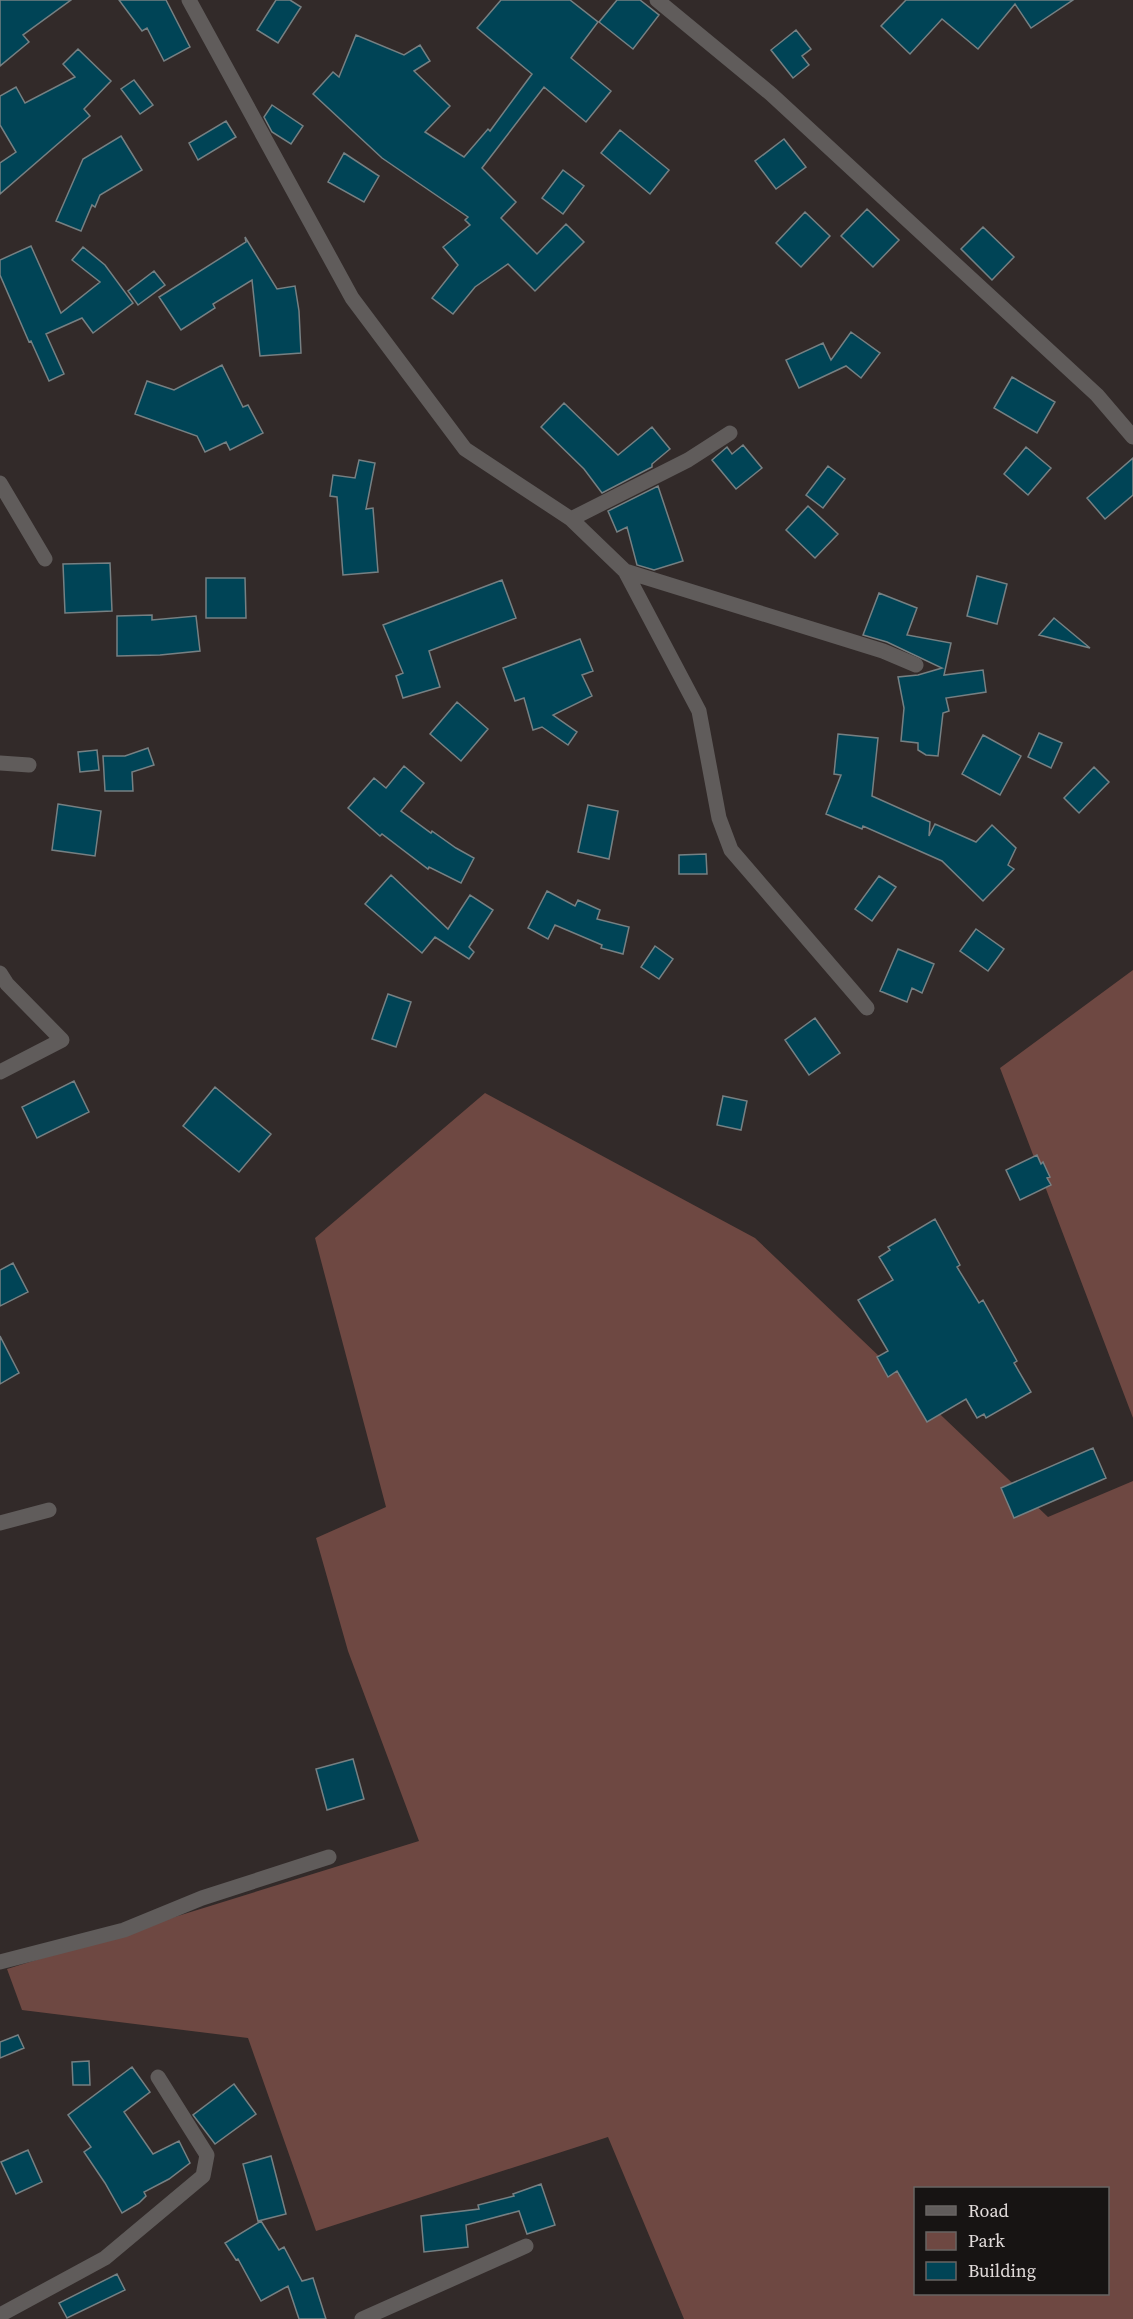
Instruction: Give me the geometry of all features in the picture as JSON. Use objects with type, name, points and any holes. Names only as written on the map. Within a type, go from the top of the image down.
[{"type":"street","points":[[189,0],[352,298],[465,449],[571,519],[626,571],[699,711],[719,818],[731,850],[867,1008]]},
{"type":"street","points":[[657,0],[780,102],[1097,395],[1133,437]]},
{"type":"street","points":[[571,519],[688,460],[730,433]]},
{"type":"street","points":[[0,483],[45,559]]},
{"type":"street","points":[[626,571],[883,651],[916,665]]},
{"type":"street","points":[[0,763],[29,765]]},
{"type":"street","points":[[0,973],[7,984],[62,1040],[0,1072]]},
{"type":"street","points":[[0,1523],[49,1510]]},
{"type":"street","points":[[0,1962],[124,1930],[202,1898],[329,1857]]},
{"type":"street","points":[[0,2314],[105,2258],[203,2176],[207,2155],[158,2077]]},
{"type":"street","points":[[362,2319],[526,2246]]},
{"type":"green space","points":[[1133,970],[1133,1418],[1000,1068]]},
{"type":"green space","points":[[485,1093],[755,1238],[1048,1517],[1133,1481],[1133,2319],[684,2319],[608,2137],[316,2231],[248,2038],[22,2010],[7,1969],[419,1841],[348,1651],[316,1538],[386,1507],[315,1238]]},
{"type":"building","points":[[0,0],[71,0],[23,35],[29,42],[0,66]]},
{"type":"building","points":[[119,0],[166,0],[190,47],[164,61],[147,28],[142,31]]},
{"type":"building","points":[[276,0],[290,0],[301,7],[278,43],[257,30]]},
{"type":"building","points":[[501,0],[570,0],[598,22],[571,58],[611,91],[586,122],[544,87],[482,168],[516,202],[501,218],[537,254],[566,224],[584,242],[535,291],[508,264],[475,287],[453,314],[432,298],[458,265],[443,247],[470,225],[465,220],[468,217],[382,158],[313,94],[333,72],[339,77],[356,35],[404,55],[420,45],[430,61],[414,71],[450,106],[425,132],[464,157],[488,129],[490,131],[532,74],[477,28]]},
{"type":"building","points":[[617,0],[640,0],[659,15],[633,49],[599,22]]},
{"type":"building","points":[[906,0],[1073,0],[1031,28],[1015,4],[978,49],[942,19],[910,54],[881,26]]},
{"type":"building","points":[[796,30],[811,49],[802,56],[809,65],[793,78],[771,50]]},
{"type":"building","points":[[78,49],[111,81],[84,109],[90,116],[0,194],[0,163],[16,152],[0,125],[0,96],[16,87],[25,103],[75,77],[63,64]]},
{"type":"building","points":[[134,80],[153,105],[140,114],[121,89]]},
{"type":"building","points":[[272,105],[303,126],[291,144],[272,132],[264,117]]},
{"type":"building","points":[[226,121],[236,137],[198,160],[189,143]]},
{"type":"building","points":[[620,130],[669,170],[650,194],[601,153]]},
{"type":"building","points":[[121,136],[142,170],[100,195],[95,207],[92,205],[81,231],[56,221],[83,159]]},
{"type":"building","points":[[784,139],[806,167],[776,189],[755,161]]},
{"type":"building","points":[[344,153],[379,176],[364,202],[328,182]]},
{"type":"building","points":[[563,170],[584,186],[563,214],[542,198]]},
{"type":"building","points":[[867,209],[899,240],[873,267],[841,236]]},
{"type":"building","points":[[805,212],[830,236],[801,267],[776,243]]},
{"type":"building","points":[[983,227],[1014,257],[992,280],[961,249]]},
{"type":"building","points":[[245,237],[277,289],[295,286],[301,353],[260,356],[252,280],[213,304],[215,308],[181,330],[159,297],[246,242]]},
{"type":"building","points":[[31,246],[61,313],[100,282],[72,260],[83,247],[105,265],[133,303],[93,333],[82,318],[46,334],[64,374],[49,381],[0,275],[0,260]]},
{"type":"building","points":[[154,271],[165,285],[138,305],[128,291]]},
{"type":"building","points":[[851,332],[880,353],[861,378],[846,366],[799,388],[786,360],[823,343],[831,360]]},
{"type":"building","points":[[222,365],[243,407],[248,405],[263,433],[230,450],[226,442],[205,452],[197,436],[135,414],[147,381],[174,390]]},
{"type":"building","points":[[1012,377],[1055,402],[1037,433],[994,408]]},
{"type":"building","points":[[564,403],[618,455],[652,427],[670,449],[652,464],[652,467],[602,493],[584,469],[541,427]]},
{"type":"building","points":[[743,445],[762,468],[736,489],[712,460],[727,447],[732,454]]},
{"type":"building","points":[[1026,447],[1051,468],[1028,495],[1004,474]]},
{"type":"building","points":[[1133,458],[1133,495],[1105,519],[1087,498]]},
{"type":"building","points":[[359,460],[375,463],[366,509],[373,508],[378,572],[343,575],[337,497],[330,496],[333,475],[355,478]]},
{"type":"building","points":[[828,466],[845,479],[823,508],[806,495]]},
{"type":"building","points":[[658,486],[683,561],[654,570],[637,565],[627,527],[617,532],[608,511]]},
{"type":"building","points":[[808,506],[838,534],[815,558],[786,530]]},
{"type":"building","points":[[110,563],[112,611],[65,613],[63,564]]},
{"type":"building","points":[[977,576],[1007,584],[997,624],[967,616]]},
{"type":"building","points":[[206,578],[245,578],[246,618],[206,618]]},
{"type":"building","points":[[502,580],[516,618],[429,651],[440,687],[403,698],[396,676],[403,673],[383,625]]},
{"type":"building","points":[[879,593],[917,608],[907,635],[951,643],[944,675],[983,670],[986,692],[946,698],[949,711],[943,713],[938,756],[926,755],[918,750],[918,743],[901,741],[904,708],[898,677],[918,675],[942,668],[887,642],[863,635]]},
{"type":"building","points":[[152,615],[152,620],[196,616],[200,651],[117,656],[117,616]]},
{"type":"building","points":[[1054,618],[1090,648],[1039,635]]},
{"type":"building","points":[[580,639],[593,671],[582,675],[592,696],[553,715],[577,732],[568,745],[542,727],[533,730],[524,698],[515,701],[503,668]]},
{"type":"building","points":[[457,702],[488,729],[461,761],[430,734]]},
{"type":"building","points":[[1039,733],[1062,743],[1051,768],[1028,757]]},
{"type":"building","points":[[838,734],[878,738],[872,796],[930,822],[929,836],[935,824],[976,842],[992,825],[1016,848],[1008,865],[1014,869],[983,901],[942,861],[863,826],[862,829],[826,814],[841,775],[834,774]]},
{"type":"building","points":[[983,735],[1021,756],[1000,795],[962,774]]},
{"type":"building","points":[[148,748],[154,765],[132,772],[133,791],[105,791],[103,756],[125,756]]},
{"type":"building","points":[[97,750],[99,770],[80,772],[78,752]]},
{"type":"building","points":[[404,766],[424,783],[401,811],[431,833],[432,831],[474,858],[461,883],[429,867],[428,869],[382,834],[380,836],[348,808],[374,778],[386,788]]},
{"type":"building","points":[[1094,767],[1109,782],[1079,813],[1064,798]]},
{"type":"building","points":[[58,804],[101,811],[95,856],[52,850]]},
{"type":"building","points":[[588,805],[618,811],[609,859],[578,852]]},
{"type":"building","points":[[706,854],[707,874],[679,874],[679,855]]},
{"type":"building","points":[[391,875],[448,929],[470,895],[493,910],[469,947],[474,952],[469,959],[435,937],[422,953],[365,904]]},
{"type":"building","points":[[879,876],[896,887],[872,921],[855,909]]},
{"type":"building","points":[[547,891],[575,906],[578,900],[600,910],[597,919],[629,927],[623,954],[601,948],[602,945],[555,925],[548,939],[528,928]]},
{"type":"building","points":[[976,929],[1004,949],[988,971],[960,951]]},
{"type":"building","points":[[655,946],[673,959],[659,979],[641,967]]},
{"type":"building","points":[[898,949],[934,964],[922,993],[912,988],[907,1002],[880,991]]},
{"type":"building","points":[[388,994],[411,1002],[396,1047],[372,1039]]},
{"type":"building","points":[[815,1018],[840,1053],[809,1075],[785,1040]]},
{"type":"building","points":[[74,1081],[89,1112],[37,1138],[22,1107]]},
{"type":"building","points":[[215,1087],[271,1134],[239,1172],[183,1126]]},
{"type":"building","points":[[723,1096],[747,1101],[741,1130],[717,1125]]},
{"type":"building","points":[[1037,1155],[1050,1177],[1047,1178],[1051,1185],[1020,1200],[1006,1170]]},
{"type":"building","points":[[935,1219],[960,1265],[957,1267],[979,1303],[983,1300],[1017,1361],[1014,1363],[1031,1392],[986,1418],[984,1414],[977,1418],[966,1399],[927,1422],[897,1371],[888,1377],[877,1357],[888,1351],[858,1300],[893,1280],[879,1257],[890,1250],[888,1247]]},
{"type":"building","points":[[13,1263],[28,1292],[0,1306],[0,1270]]},
{"type":"building","points":[[0,1336],[19,1373],[0,1384]]},
{"type":"building","points":[[1093,1448],[1106,1478],[1014,1518],[1001,1488]]},
{"type":"building","points":[[353,1759],[364,1799],[327,1810],[316,1769]]},
{"type":"building","points":[[18,2035],[24,2048],[0,2058],[0,2042]]},
{"type":"building","points":[[89,2061],[90,2085],[73,2085],[72,2062]]},
{"type":"building","points":[[132,2067],[150,2092],[124,2112],[153,2154],[179,2141],[190,2163],[169,2179],[144,2192],[146,2196],[139,2203],[122,2213],[84,2152],[91,2147],[68,2115]]},
{"type":"building","points":[[234,2084],[256,2114],[215,2144],[193,2115]]},
{"type":"building","points":[[28,2150],[42,2182],[16,2194],[1,2162]]},
{"type":"building","points":[[271,2156],[286,2214],[258,2221],[243,2164]]},
{"type":"building","points":[[541,2184],[555,2225],[527,2234],[519,2211],[466,2225],[468,2247],[424,2252],[421,2216],[479,2209],[478,2205],[514,2196],[513,2194]]},
{"type":"building","points":[[261,2221],[279,2250],[284,2247],[302,2281],[313,2278],[326,2319],[299,2319],[288,2286],[261,2301],[238,2259],[236,2260],[225,2243]]},
{"type":"building","points":[[117,2274],[125,2290],[67,2318],[59,2303]]}]
